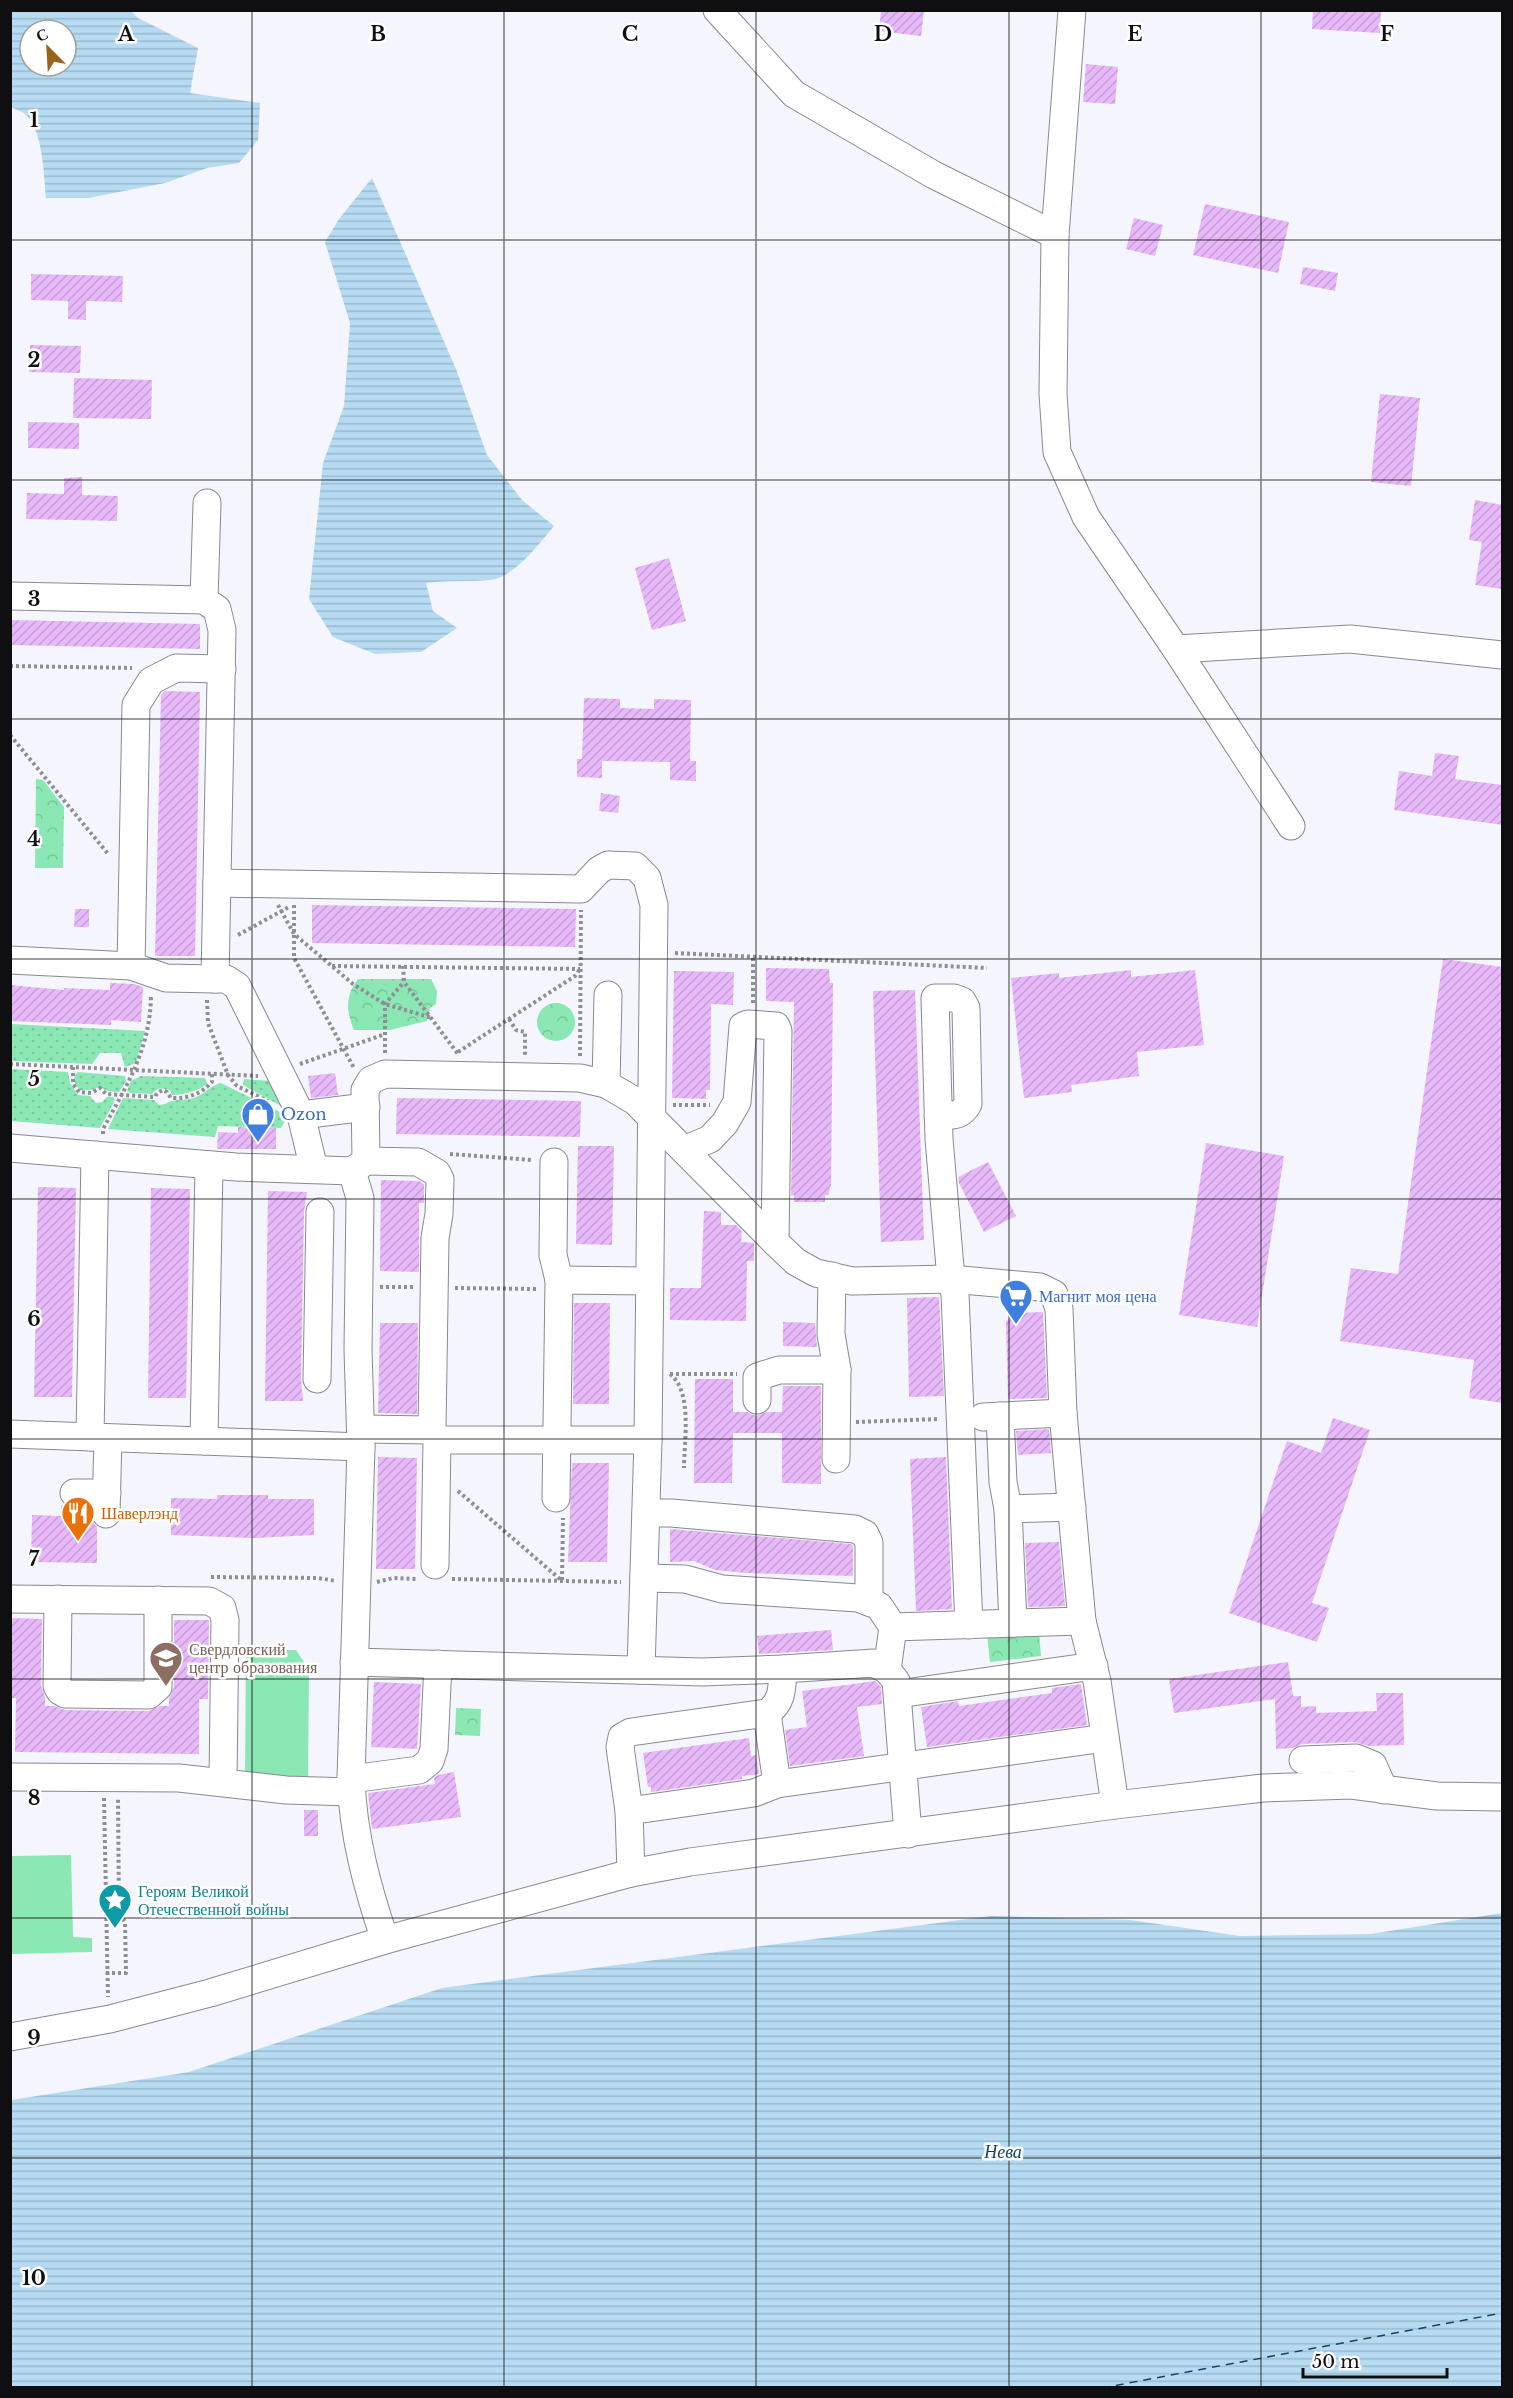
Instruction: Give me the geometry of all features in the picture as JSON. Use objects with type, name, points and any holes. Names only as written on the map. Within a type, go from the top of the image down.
[{"type":"street","points":[[717,10],[794,94],[934,175],[1055,235]]},
{"type":"street","points":[[1072,10],[1055,235],[1053,394],[1057,452],[1086,517],[1176,649],[1291,826]]},
{"type":"street","points":[[204,600],[207,503]]},
{"type":"street","points":[[10,596],[204,600],[217,609],[222,630],[222,669],[216,947],[212,979]]},
{"type":"street","points":[[1176,649],[1350,639],[1503,655]]},
{"type":"street","points":[[142,969],[136,705],[151,681],[176,668],[222,669]]},
{"type":"street","points":[[217,883],[581,889],[599,870],[608,865],[635,866],[648,878],[654,905],[649,1281],[659,1373],[648,1440],[640,1670]]},
{"type":"street","points":[[10,960],[142,969],[166,978],[226,979],[237,986],[301,1115],[314,1169]]},
{"type":"street","points":[[606,1084],[608,995]]},
{"type":"street","points":[[684,1150],[710,1139],[737,1102],[743,1026],[748,1024],[776,1026],[778,1031],[775,1242]]},
{"type":"street","points":[[385,1940],[361,1860],[352,1815],[351,1786],[361,1438],[358,1350],[359,1166],[366,1099],[371,1080],[385,1074],[580,1078],[606,1084],[651,1110],[684,1150],[775,1242],[796,1262],[816,1273],[852,1281],[951,1279],[1040,1287],[1054,1294],[1059,1309],[1063,1413],[1082,1621],[1094,1666],[1115,1805]]},
{"type":"street","points":[[301,1115],[366,1099]]},
{"type":"street","points":[[938,1116],[951,1279],[955,1294],[969,1625]]},
{"type":"street","points":[[10,1148],[209,1165],[314,1169],[418,1162],[437,1173],[440,1179],[439,1214],[435,1238],[437,1472],[435,1575]]},
{"type":"street","points":[[74,1492],[106,1504],[99,1438],[98,1156]]},
{"type":"street","points":[[554,1162],[553,1255],[559,1280],[556,1498]]},
{"type":"street","points":[[204,1441],[209,1165]]},
{"type":"street","points":[[317,1379],[320,1224],[360,1237]]},
{"type":"street","points":[[832,1276],[831,1334],[837,1370],[836,1458]]},
{"type":"street","points":[[559,1280],[649,1281]]},
{"type":"street","points":[[317,1350],[358,1350]]},
{"type":"street","points":[[757,1388],[779,1370],[837,1370]]},
{"type":"street","points":[[960,1418],[1063,1413]]},
{"type":"street","points":[[1000,1416],[1003,1482],[1008,1509],[1012,1623]]},
{"type":"street","points":[[10,1434],[204,1441],[435,1435],[557,1440],[648,1440]]},
{"type":"street","points":[[1008,1509],[1072,1507]]},
{"type":"street","points":[[646,1513],[671,1513],[855,1530],[865,1534],[869,1543],[869,1602]]},
{"type":"street","points":[[644,1578],[685,1579],[722,1589],[858,1598],[879,1606],[893,1627],[892,1682],[903,1767],[908,1834]]},
{"type":"street","points":[[10,1599],[209,1601],[222,1608],[225,1620],[223,1781]]},
{"type":"street","points":[[58,1599],[57,1686],[60,1691],[65,1694],[118,1695],[149,1695],[158,1687],[158,1600]]},
{"type":"street","points":[[893,1627],[1082,1621]]},
{"type":"street","points":[[354,1662],[702,1672],[874,1663],[892,1682]]},
{"type":"street","points":[[10,1777],[179,1778],[223,1781],[286,1790],[351,1786],[419,1770],[430,1761],[434,1749],[438,1664]]},
{"type":"street","points":[[892,1682],[1094,1666]]},
{"type":"street","points":[[631,1873],[629,1811],[620,1746],[622,1737],[631,1732],[767,1713],[776,1707],[782,1696],[783,1669]]},
{"type":"street","points":[[767,1713],[777,1785]]},
{"type":"street","points":[[629,1811],[754,1793],[777,1785],[1105,1738]]},
{"type":"street","points":[[1303,1760],[1356,1758],[1365,1761],[1373,1765],[1384,1790]]},
{"type":"street","points":[[10,2037],[110,2019],[210,1993],[385,1940],[631,1873],[740,1855],[1115,1805],[1263,1788],[1351,1785],[1437,1796],[1503,1797]]},
{"type":"path","points":[[10,666],[138,668],[151,681]]},
{"type":"path","points":[[10,735],[111,858]]},
{"type":"path","points":[[580,1078],[581,889]]},
{"type":"path","points":[[216,947],[294,904]]},
{"type":"path","points":[[366,1099],[343,1049],[294,958],[294,934],[353,984],[385,1004],[432,1018]]},
{"type":"path","points":[[654,952],[987,968]]},
{"type":"path","points":[[753,956],[753,980]]},
{"type":"path","points":[[332,966],[580,969]]},
{"type":"path","points":[[403,966],[404,982],[458,1052],[575,976],[580,969]]},
{"type":"path","points":[[98,1156],[104,1129],[135,1070],[149,1031],[142,969]]},
{"type":"path","points":[[212,979],[208,1023],[228,1075],[237,1086],[301,1115]]},
{"type":"path","points":[[10,1064],[228,1075],[281,1075],[385,1034],[385,1004],[404,982]]},
{"type":"path","points":[[509,1019],[516,1030],[525,1032]]},
{"type":"path","points":[[73,1067],[73,1084],[79,1092],[91,1093],[100,1088],[106,1094],[155,1097],[163,1090],[171,1098],[191,1096],[207,1087],[212,1082],[212,1074]]},
{"type":"path","points":[[651,1110],[710,1106],[722,1095],[738,1095]]},
{"type":"path","points":[[447,1154],[554,1162]]},
{"type":"path","points":[[659,1373],[739,1374],[757,1388]]},
{"type":"path","points":[[659,1373],[678,1380],[684,1396],[684,1468]]},
{"type":"path","points":[[837,1423],[960,1418]]},
{"type":"path","points":[[437,1472],[561,1581]]},
{"type":"path","points":[[368,1584],[393,1578],[435,1575],[561,1581],[635,1582],[644,1578]]},
{"type":"path","points":[[110,2019],[106,1973],[105,1912],[111,1777]]},
{"type":"path","points":[[106,1973],[126,1973],[125,1922],[119,1912],[111,1777]]},
{"type":"path","points":[[105,1912],[119,1912]]},
{"type":"green space","points":[[36,779],[43,780],[64,807],[63,868],[35,868]]},
{"type":"green space","points":[[358,979],[431,979],[437,991],[436,1004],[430,1008],[427,1021],[390,1030],[354,1030],[348,1004],[351,991]]},
{"type":"green space","points":[[556,1003],[569,1009],[575,1022],[569,1035],[556,1041],[543,1035],[537,1022],[543,1009]]},
{"type":"green space","points":[[10,1024],[145,1031],[136,1063],[125,1067],[121,1053],[100,1053],[92,1064],[11,1061]]},
{"type":"green space","points":[[11,1069],[68,1072],[70,1083],[78,1095],[90,1096],[96,1103],[102,1102],[107,1097],[113,1097],[115,1100],[100,1128],[11,1121]]},
{"type":"green space","points":[[78,1072],[125,1076],[126,1081],[119,1092],[107,1091],[100,1087],[79,1090],[74,1080]]},
{"type":"green space","points":[[141,1076],[205,1078],[207,1084],[191,1092],[177,1095],[172,1095],[170,1090],[162,1089],[152,1094],[127,1091],[131,1081]]},
{"type":"green space","points":[[244,1079],[271,1081],[283,1107],[243,1085]]},
{"type":"green space","points":[[221,1083],[288,1116],[281,1128],[218,1126],[215,1137],[108,1129],[123,1098],[154,1100],[161,1105],[193,1098]]},
{"type":"green space","points":[[1039,1633],[1041,1656],[990,1662],[987,1634]]},
{"type":"green space","points":[[246,1650],[296,1650],[309,1670],[308,1778],[245,1778]]},
{"type":"green space","points":[[456,1708],[481,1709],[480,1736],[455,1735]]},
{"type":"green space","points":[[71,1855],[73,1937],[92,1938],[92,1952],[11,1954],[11,1856]]},
{"type":"water","points":[[11,10],[131,11],[138,18],[198,48],[190,93],[260,103],[258,140],[239,163],[207,168],[165,183],[88,198],[46,198],[39,140],[30,120],[24,113],[11,107]]},
{"type":"water","points":[[372,178],[456,369],[487,455],[522,500],[554,526],[526,558],[500,578],[426,583],[433,611],[457,628],[421,652],[375,654],[333,637],[309,599],[323,463],[344,406],[350,323],[325,242],[339,219]]},
{"type":"water","name":"Нева","points":[[1502,1913],[1502,2387],[11,2387],[11,2100],[189,2072],[442,1988],[991,1916],[1130,1920],[1240,1936],[1371,1934]]},
{"type":"building","points":[[881,10],[924,10],[921,36],[879,31]]},
{"type":"building","points":[[1313,10],[1381,10],[1380,33],[1312,29]]},
{"type":"building","points":[[1086,64],[1118,67],[1115,104],[1083,102]]},
{"type":"building","points":[[1205,204],[1289,222],[1278,273],[1193,255]]},
{"type":"building","points":[[1134,218],[1163,225],[1155,256],[1126,249]]},
{"type":"building","points":[[1303,267],[1338,273],[1335,291],[1300,284]]},
{"type":"building","points":[[31,274],[123,276],[122,302],[86,301],[86,320],[68,319],[68,301],[31,300]]},
{"type":"building","points":[[30,345],[81,346],[80,373],[29,372]]},
{"type":"building","points":[[74,378],[152,380],[151,419],[73,418]]},
{"type":"building","points":[[1380,394],[1420,398],[1411,486],[1371,482]]},
{"type":"building","points":[[28,422],[79,423],[79,449],[28,448]]},
{"type":"building","points":[[82,477],[82,495],[118,496],[117,521],[26,519],[27,493],[64,494],[64,478]]},
{"type":"building","points":[[1475,500],[1503,505],[1503,589],[1475,585],[1482,542],[1469,540]]},
{"type":"building","points":[[669,558],[686,621],[652,630],[635,568]]},
{"type":"building","points":[[10,620],[200,624],[200,649],[10,645]]},
{"type":"building","points":[[165,691],[200,692],[195,956],[155,956],[161,695]]},
{"type":"building","points":[[584,698],[620,699],[620,708],[654,709],[654,699],[691,700],[690,761],[696,761],[696,781],[670,780],[670,762],[602,761],[602,778],[577,777],[577,759],[582,759]]},
{"type":"building","points":[[1435,753],[1459,756],[1455,779],[1503,785],[1503,825],[1394,810],[1399,771],[1432,776]]},
{"type":"building","points":[[601,793],[620,796],[618,813],[599,811]]},
{"type":"building","points":[[312,905],[576,909],[575,947],[312,943]]},
{"type":"building","points":[[75,909],[89,909],[89,927],[74,927]]},
{"type":"building","points":[[1443,959],[1503,967],[1503,1403],[1469,1398],[1474,1360],[1340,1341],[1351,1268],[1398,1274]]},
{"type":"building","points":[[766,968],[829,969],[830,983],[833,983],[831,1186],[829,1195],[825,1195],[825,1202],[794,1202],[794,1195],[791,1196],[794,1002],[766,1001]]},
{"type":"building","points":[[1131,970],[1131,977],[1195,970],[1204,1045],[1137,1052],[1139,1076],[1071,1085],[1072,1092],[1024,1098],[1011,978],[1059,973],[1059,978]]},
{"type":"building","points":[[674,971],[734,972],[733,1005],[711,1004],[710,1090],[706,1090],[706,1099],[672,1098]]},
{"type":"building","points":[[110,983],[134,984],[143,987],[141,1022],[111,1020],[111,1025],[10,1021],[10,985],[64,990],[64,988],[110,990]]},
{"type":"building","points":[[915,990],[924,1240],[881,1242],[873,991]]},
{"type":"building","points":[[335,1073],[338,1095],[311,1098],[308,1076]]},
{"type":"building","points":[[397,1098],[581,1101],[580,1137],[396,1134]]},
{"type":"building","points":[[238,1127],[276,1128],[276,1149],[217,1149],[218,1132],[238,1133]]},
{"type":"building","points":[[1206,1143],[1284,1156],[1257,1327],[1179,1315]]},
{"type":"building","points":[[578,1146],[614,1146],[612,1245],[576,1244]]},
{"type":"building","points":[[988,1162],[1016,1216],[984,1232],[958,1177]]},
{"type":"building","points":[[381,1180],[419,1181],[424,1184],[424,1203],[419,1203],[419,1272],[380,1271]]},
{"type":"building","points":[[38,1187],[76,1188],[72,1397],[34,1397]]},
{"type":"building","points":[[151,1188],[190,1189],[186,1398],[148,1398]]},
{"type":"building","points":[[268,1191],[307,1192],[304,1212],[301,1379],[303,1401],[265,1401]]},
{"type":"building","points":[[704,1211],[721,1212],[721,1225],[736,1225],[742,1231],[741,1242],[754,1243],[754,1261],[747,1261],[746,1321],[670,1320],[670,1288],[701,1288]]},
{"type":"building","points":[[939,1297],[944,1396],[909,1397],[907,1298]]},
{"type":"building","points":[[574,1303],[610,1303],[609,1404],[573,1404]]},
{"type":"building","points":[[1043,1312],[1047,1398],[1008,1399],[1006,1322],[1013,1313]]},
{"type":"building","points":[[783,1322],[815,1323],[817,1347],[783,1346]]},
{"type":"building","points":[[380,1323],[418,1323],[417,1414],[378,1413]]},
{"type":"building","points":[[695,1379],[733,1379],[733,1412],[747,1412],[756,1416],[767,1412],[782,1412],[783,1386],[821,1386],[821,1484],[782,1483],[782,1433],[733,1433],[732,1483],[694,1483]]},
{"type":"building","points":[[1333,1418],[1370,1430],[1312,1603],[1329,1608],[1317,1642],[1229,1613],[1287,1441],[1321,1453]]},
{"type":"building","points":[[1049,1429],[1051,1453],[1018,1455],[1016,1431]]},
{"type":"building","points":[[378,1457],[417,1458],[415,1569],[376,1569]]},
{"type":"building","points":[[946,1457],[952,1609],[916,1611],[910,1459]]},
{"type":"building","points":[[572,1463],[609,1463],[607,1562],[568,1562]]},
{"type":"building","points":[[217,1495],[268,1495],[268,1499],[314,1499],[314,1535],[254,1538],[171,1535],[171,1498],[217,1499]]},
{"type":"building","points":[[61,1505],[74,1509],[90,1509],[92,1521],[97,1527],[97,1563],[31,1562],[32,1515],[61,1516]]},
{"type":"building","points":[[670,1529],[851,1544],[853,1546],[853,1576],[746,1573],[715,1570],[694,1561],[670,1562]]},
{"type":"building","points":[[1059,1542],[1065,1606],[1028,1607],[1025,1543]]},
{"type":"building","points":[[10,1618],[42,1619],[41,1686],[45,1706],[65,1710],[149,1711],[160,1706],[169,1706],[169,1698],[174,1687],[174,1620],[209,1620],[208,1699],[199,1699],[199,1754],[15,1752],[16,1698],[10,1698]]},
{"type":"building","points":[[831,1630],[833,1650],[759,1654],[757,1636]]},
{"type":"building","points":[[1288,1662],[1293,1696],[1301,1696],[1301,1707],[1316,1706],[1316,1713],[1377,1711],[1376,1693],[1403,1693],[1404,1745],[1369,1746],[1355,1742],[1302,1744],[1293,1748],[1276,1749],[1275,1699],[1174,1713],[1169,1679]]},
{"type":"building","points":[[875,1681],[881,1687],[882,1704],[857,1707],[864,1756],[790,1766],[785,1730],[807,1727],[802,1691]]},
{"type":"building","points":[[374,1682],[421,1684],[417,1749],[371,1747]]},
{"type":"building","points":[[1081,1684],[1087,1725],[927,1747],[921,1707],[958,1701],[959,1706],[1052,1693],[1052,1688]]},
{"type":"building","points":[[749,1738],[751,1756],[756,1755],[759,1774],[742,1776],[742,1779],[651,1792],[651,1787],[648,1787],[643,1753]]},
{"type":"building","points":[[454,1772],[461,1817],[372,1829],[368,1793],[435,1784],[434,1778],[438,1775]]},
{"type":"building","points":[[304,1810],[318,1810],[318,1836],[304,1836]]},
{"type":"ferry route","points":[[1102,2388],[1502,2313]]},
{"type":"place","name":"Ozon","points":[[258,1143]]},
{"type":"place","name":"Магнит моя цена","points":[[1016,1325]]},
{"type":"place","name":"Шаверлэнд","points":[[78,1542]]},
{"type":"place","name":"Свердловский центр образования","points":[[166,1687]]},
{"type":"place","name":"Героям Великой Отечественной войны","points":[[115,1929]]}]
